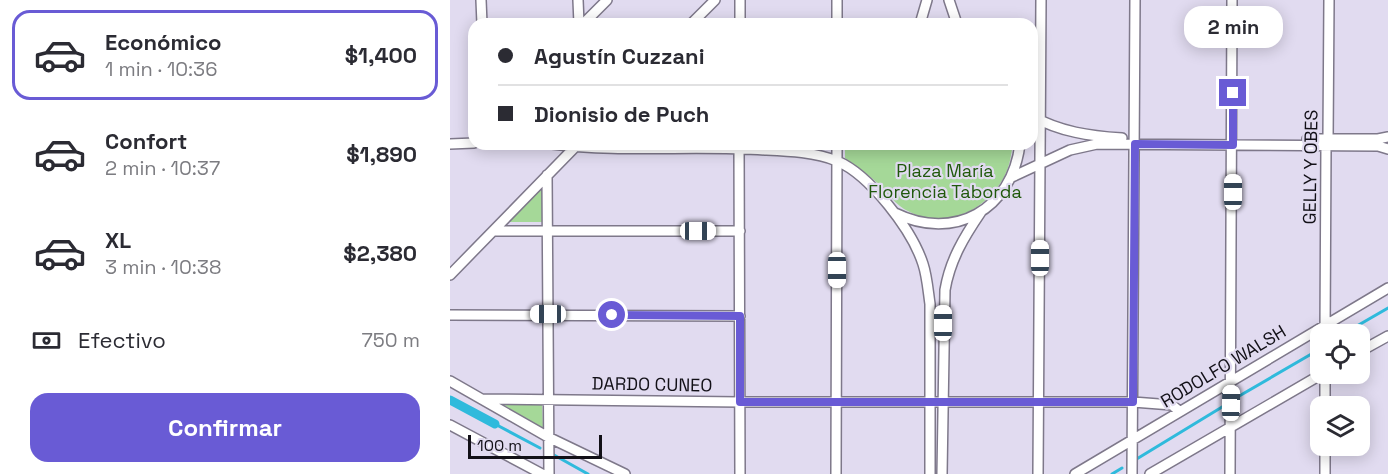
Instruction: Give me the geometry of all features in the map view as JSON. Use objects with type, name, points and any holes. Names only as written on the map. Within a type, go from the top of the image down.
[{"type":"street","points":[[481,0],[482,18]]},
{"type":"street","points":[[578,0],[580,18]]},
{"type":"street","points":[[588,18],[607,0]]},
{"type":"street","points":[[697,18],[715,0]]},
{"type":"street","points":[[740,0],[740,18]]},
{"type":"street","points":[[837,0],[837,18]]},
{"type":"street","points":[[922,18],[927,0]]},
{"type":"street","points":[[949,0],[955,18]]},
{"type":"street","points":[[1038,474],[1041,0]]},
{"type":"street","points":[[1132,474],[1135,0]]},
{"type":"street","points":[[1230,474],[1232,0]]},
{"type":"street","name":"GELLY Y OBES","points":[[1325,324],[1329,0]]},
{"type":"street","points":[[1038,120],[1055,128],[1080,134],[1134,142]]},
{"type":"street","points":[[1012,177],[1070,150],[1097,144],[1327,142],[1388,137]]},
{"type":"street","points":[[1327,142],[1378,146],[1388,149]]},
{"type":"street","points":[[450,144],[468,143]]},
{"type":"street","points":[[450,275],[572,150]]},
{"type":"street","points":[[739,150],[740,474]]},
{"type":"street","points":[[775,150],[837,161],[868,183],[895,213],[917,250],[923,264],[930,304],[930,474]]},
{"type":"street","points":[[836,474],[837,150]]},
{"type":"street","points":[[895,213],[924,224],[942,224],[959,223],[981,212],[996,200],[1012,177],[1019,150]]},
{"type":"street","points":[[546,175],[549,474]]},
{"type":"street","points":[[942,474],[943,304],[947,275],[954,256],[981,212]]},
{"type":"street","points":[[493,231],[740,231]]},
{"type":"street","name":"RODOLFO WALSH","points":[[1334,324],[1388,288]]},
{"type":"street","points":[[450,315],[740,316]]},
{"type":"street","points":[[1370,346],[1388,336]]},
{"type":"street","name":"RODOLFO WALSH","points":[[1075,474],[1231,380],[1310,338]]},
{"type":"street","points":[[450,381],[548,437],[625,474]]},
{"type":"street","points":[[1150,474],[1310,382]]},
{"type":"street","name":"DARDO CUNEO","points":[[482,399],[740,402],[1133,402],[1172,405],[1179,411]]},
{"type":"street","points":[[450,424],[542,474]]},
{"type":"street","points":[[1325,456],[1325,474]]},
{"type":"green space","name":"Plaza María Florencia Taborda","points":[[845,150],[1012,150],[1005,175],[987,199],[975,208],[948,218],[918,215],[904,209],[874,180],[845,158]]},
{"type":"green space","points":[[543,186],[543,222],[509,222]]},
{"type":"green space","points":[[500,403],[542,403],[543,428]]},
{"type":"waterway","points":[[1360,324],[1388,308]]},
{"type":"waterway","points":[[1234,399],[1310,355]]},
{"type":"waterway","points":[[450,400],[495,424]]},
{"type":"waterway","points":[[1135,460],[1227,404]]},
{"type":"waterway","points":[[495,424],[540,448]]},
{"type":"waterway","points":[[554,455],[588,474]]},
{"type":"waterway","points":[[1112,474],[1122,468]]},
{"type":"route","points":[[612,315],[740,316],[740,402],[1133,402],[1135,144],[1233,145],[1233,93]]}]
